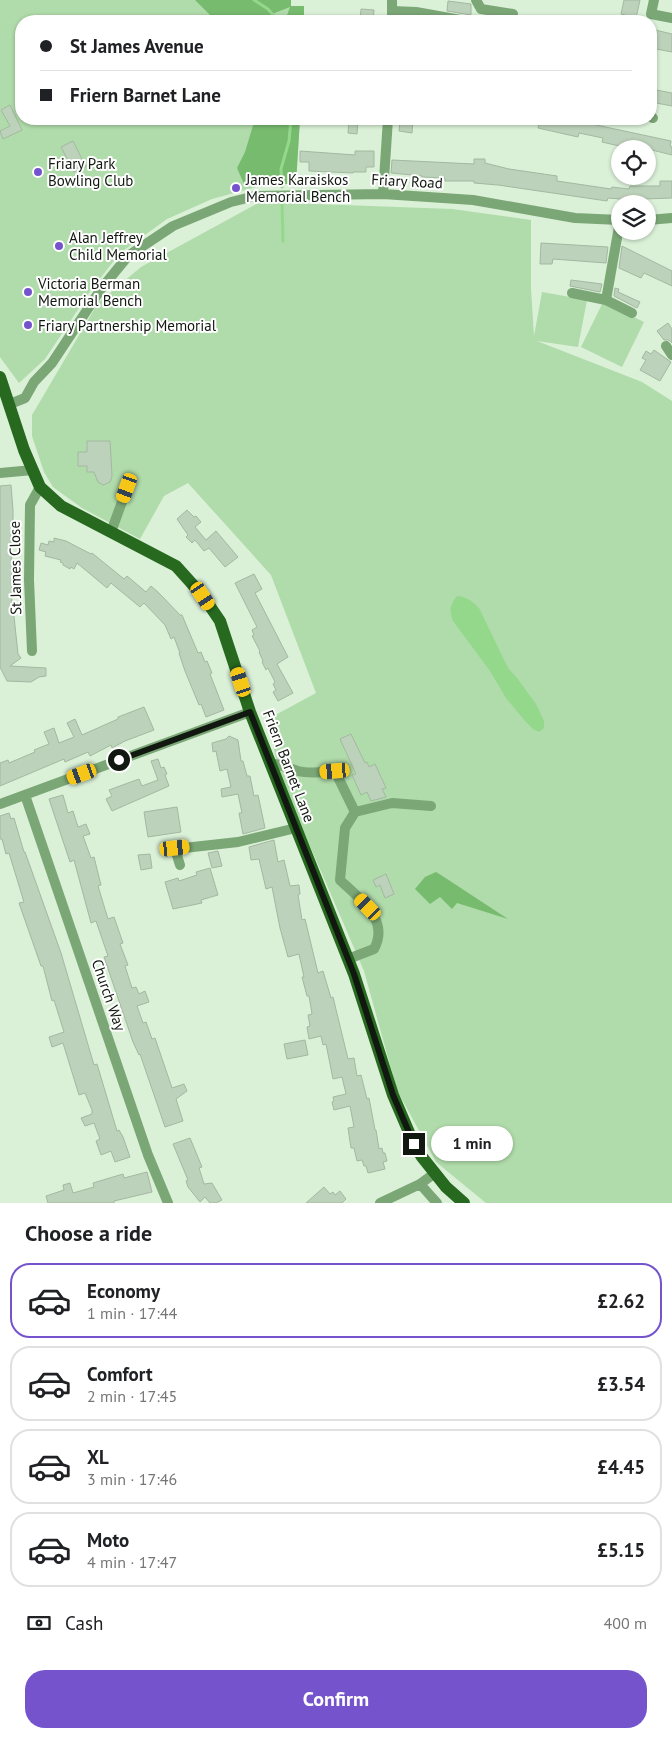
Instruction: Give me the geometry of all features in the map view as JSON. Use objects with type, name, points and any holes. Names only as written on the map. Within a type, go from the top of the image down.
[{"type":"main road","name":"Friern Barnet Lane","points":[[0,376],[24,450],[40,487],[62,506],[176,566],[203,596],[220,621],[250,712],[348,960],[393,1095],[414,1144],[446,1187],[462,1202]]},
{"type":"street","points":[[476,0],[481,9],[513,14]]},
{"type":"street","points":[[654,0],[651,14],[656,15]]},
{"type":"street","points":[[392,11],[433,15]]},
{"type":"street","points":[[657,15],[672,18]]},
{"type":"street","points":[[383,194],[388,125]]},
{"type":"street","name":"Friary Road","points":[[10,404],[25,398],[34,382],[52,363],[101,289],[128,256],[173,226],[215,207],[255,196],[383,194],[473,200],[576,218],[611,220]]},
{"type":"street","points":[[656,220],[671,220]]},
{"type":"street","points":[[606,300],[616,240]]},
{"type":"street","points":[[572,293],[606,300],[632,313]]},
{"type":"street","points":[[666,346],[672,355]]},
{"type":"street","points":[[0,473],[33,470]]},
{"type":"street","name":"St James Close","points":[[32,651],[29,580],[30,505],[40,487]]},
{"type":"street","points":[[111,532],[127,488]]},
{"type":"street","points":[[0,804],[250,712]]},
{"type":"street","points":[[270,763],[285,765],[298,771],[312,773],[335,771],[355,812]]},
{"type":"street","name":"Church Way","points":[[25,795],[148,1155],[168,1203]]},
{"type":"street","points":[[348,960],[374,949],[379,940],[374,914],[340,880],[344,828],[355,812],[392,803],[431,806]]},
{"type":"street","points":[[180,865],[175,848],[238,842],[296,828]]},
{"type":"street","points":[[380,1203],[420,1184],[435,1173]]},
{"type":"street","points":[[420,1184],[437,1203]]},
{"type":"shaded area","points":[[0,0],[291,0],[291,6],[304,6],[304,15],[15,15],[15,125],[300,125],[296,183],[256,187],[212,199],[167,219],[120,253],[91,290],[45,359],[19,383],[0,357]]},
{"type":"shaded area","points":[[195,0],[291,0],[291,6],[304,6],[304,15],[287,15],[290,7],[272,15],[210,15]]},
{"type":"shaded area","points":[[253,125],[300,125],[296,183],[256,187],[244,184],[237,168],[245,152]]},
{"type":"shaded area","points":[[260,202],[452,209],[531,220],[531,289],[534,336],[542,292],[587,300],[578,347],[537,341],[642,382],[672,401],[672,1203],[486,1203],[436,1162],[397,1090],[364,971],[279,774],[268,719],[316,693],[271,575],[188,483],[164,496],[140,539],[82,508],[53,487],[44,472],[32,436],[32,415],[98,303],[141,267]]},
{"type":"shaded area","points":[[603,302],[644,322],[622,367],[581,347]]},
{"type":"shaded area","points":[[457,596],[464,597],[479,608],[508,668],[536,704],[544,721],[544,728],[539,732],[526,722],[506,698],[490,671],[453,621],[451,608]]},
{"type":"shaded area","points":[[436,872],[508,919],[457,903],[452,909],[440,897],[430,904],[415,889],[425,877]]},
{"type":"building","points":[[624,0],[640,0],[637,15],[621,14]]},
{"type":"building","points":[[448,1],[471,4],[471,15],[447,11]]},
{"type":"building","points":[[361,9],[374,10],[374,15],[360,15]]},
{"type":"building","points":[[657,30],[672,34],[672,52],[657,49]]},
{"type":"building","points":[[657,90],[672,93],[672,106],[657,103]]},
{"type":"building","points":[[10,105],[15,115],[15,125],[20,125],[22,130],[3,139],[0,131],[10,126],[1,110]]},
{"type":"building","points":[[349,125],[358,125],[357,134],[348,133]]},
{"type":"building","points":[[400,125],[413,125],[412,133],[399,131]]},
{"type":"building","points":[[539,125],[596,125],[671,141],[672,155],[656,151],[656,140],[611,140],[611,144],[602,142],[603,138],[579,133],[578,137],[538,128]]},
{"type":"building","points":[[73,141],[86,167],[74,172],[61,147]]},
{"type":"building","points":[[300,151],[355,155],[355,151],[374,151],[374,167],[366,167],[366,172],[353,173],[309,171],[309,162],[300,162]]},
{"type":"building","points":[[474,159],[485,159],[485,163],[509,169],[557,176],[557,181],[611,189],[612,187],[629,189],[630,186],[660,186],[660,181],[672,181],[672,198],[656,199],[656,195],[611,195],[611,198],[608,198],[607,201],[474,183],[474,181],[445,181],[445,178],[391,173],[392,160],[474,164]]},
{"type":"building","points":[[541,243],[608,247],[606,263],[553,259],[552,264],[540,264]]},
{"type":"building","points":[[622,246],[672,271],[672,286],[644,273],[641,278],[619,268]]},
{"type":"building","points":[[571,280],[602,284],[600,292],[570,286]]},
{"type":"building","points":[[615,288],[619,289],[618,292],[640,302],[637,308],[614,296]]},
{"type":"building","points":[[668,323],[672,329],[672,343],[669,340],[664,340],[657,331]]},
{"type":"building","points":[[654,350],[671,362],[660,381],[640,370],[646,360],[642,358],[646,351],[651,354]]},
{"type":"building","points":[[87,441],[110,441],[112,476],[110,482],[103,485],[98,482],[94,472],[87,472],[87,466],[78,466],[78,452],[87,452]]},
{"type":"building","points":[[11,485],[13,510],[13,530],[11,530],[12,607],[18,654],[21,658],[10,666],[46,668],[46,676],[39,677],[31,682],[7,681],[0,667],[0,486]]},
{"type":"building","points":[[187,510],[201,522],[195,527],[206,540],[216,531],[238,557],[225,567],[209,548],[204,551],[195,540],[192,543],[186,537],[188,535],[177,519]]},
{"type":"building","points":[[54,538],[66,541],[92,553],[124,579],[127,576],[146,592],[151,586],[182,615],[198,653],[201,652],[205,662],[207,661],[224,710],[206,717],[185,671],[174,637],[171,639],[165,625],[144,603],[140,607],[111,583],[107,588],[77,563],[74,569],[71,567],[70,569],[60,562],[61,560],[45,556],[46,552],[39,550],[41,543],[48,545],[49,541],[54,542]]},
{"type":"building","points":[[254,574],[262,589],[255,593],[288,657],[277,664],[293,693],[278,701],[273,692],[276,690],[273,684],[275,682],[268,668],[266,670],[262,662],[260,651],[252,636],[254,635],[252,630],[257,627],[235,583]]},
{"type":"building","points":[[144,707],[154,730],[112,748],[111,745],[90,756],[88,752],[65,762],[64,759],[0,786],[0,763],[8,760],[9,763],[49,744],[44,732],[54,728],[59,743],[74,737],[67,723],[75,719],[82,735],[118,719],[118,717]]},
{"type":"building","points":[[351,734],[365,763],[367,762],[369,767],[375,764],[386,788],[382,789],[386,797],[371,801],[367,792],[361,795],[352,775],[356,774],[340,739]]},
{"type":"building","points":[[229,736],[238,740],[241,761],[243,761],[247,776],[250,776],[254,796],[258,795],[265,828],[243,834],[239,813],[242,813],[238,794],[222,797],[221,789],[231,787],[227,769],[220,771],[216,751],[213,752],[212,743],[226,739]]},
{"type":"building","points":[[158,759],[161,768],[164,767],[167,774],[165,775],[169,786],[112,811],[106,799],[112,796],[109,790],[139,779],[142,786],[158,780],[151,761]]},
{"type":"building","points":[[63,795],[68,813],[73,811],[78,827],[86,824],[90,834],[83,836],[91,858],[94,857],[101,885],[98,886],[108,919],[114,917],[123,943],[120,944],[128,965],[125,966],[132,988],[136,987],[139,994],[145,991],[149,1002],[137,1006],[143,1023],[146,1022],[152,1039],[155,1038],[172,1088],[184,1084],[187,1091],[176,1099],[183,1121],[165,1127],[140,1054],[133,1042],[104,957],[108,956],[96,921],[91,923],[74,860],[70,862],[49,799]]},
{"type":"building","points":[[177,807],[181,832],[148,837],[144,812]]},
{"type":"building","points":[[9,813],[11,819],[14,818],[24,852],[61,953],[94,1065],[97,1064],[117,1131],[119,1130],[123,1137],[130,1157],[115,1162],[111,1151],[101,1155],[96,1141],[100,1139],[94,1123],[85,1126],[81,1118],[92,1114],[92,1110],[85,1093],[79,1095],[63,1043],[52,1047],[49,1037],[64,1032],[54,1000],[52,1001],[43,966],[41,966],[19,903],[24,902],[9,853],[6,854],[2,839],[0,839],[0,816]]},
{"type":"building","points":[[274,840],[278,862],[284,860],[290,886],[299,885],[300,894],[298,895],[302,920],[305,919],[318,973],[323,971],[331,998],[333,997],[348,1059],[354,1058],[357,1076],[361,1075],[367,1099],[369,1098],[379,1149],[382,1148],[387,1161],[383,1162],[385,1169],[368,1173],[362,1160],[357,1161],[354,1148],[351,1148],[348,1128],[354,1127],[350,1106],[334,1110],[332,1102],[334,1101],[333,1097],[346,1094],[342,1077],[333,1079],[326,1044],[323,1045],[321,1036],[309,1039],[307,1027],[310,1026],[308,1015],[312,1014],[309,996],[307,996],[302,977],[304,977],[299,954],[288,957],[272,887],[266,889],[259,859],[251,860],[249,847]]},
{"type":"building","points":[[218,851],[222,866],[212,868],[208,853]]},
{"type":"building","points":[[150,854],[152,868],[141,870],[138,855]]},
{"type":"building","points":[[210,868],[218,895],[201,900],[202,903],[173,909],[165,882],[178,878],[179,881],[197,875],[196,872]]},
{"type":"building","points":[[386,874],[394,894],[385,898],[380,885],[376,887],[373,880]]},
{"type":"building","points":[[305,1040],[308,1055],[287,1059],[284,1044]]},
{"type":"building","points":[[190,1138],[202,1167],[199,1168],[204,1184],[212,1183],[222,1200],[216,1203],[210,1203],[205,1197],[200,1202],[188,1187],[186,1181],[188,1180],[173,1144]]},
{"type":"building","points":[[147,1172],[152,1192],[114,1201],[114,1203],[48,1203],[46,1196],[64,1190],[63,1185],[70,1183],[73,1193],[94,1187],[93,1183],[123,1174],[124,1178]]},
{"type":"building","points":[[324,1187],[330,1194],[333,1192],[335,1195],[340,1191],[346,1199],[342,1203],[306,1203]]},
{"type":"waterway","points":[[254,0],[268,9],[273,15]]},
{"type":"waterway","points":[[282,187],[281,169],[289,141],[290,125]]},
{"type":"waterway","points":[[282,204],[283,241]]},
{"type":"place","name":"Friary Park Bowling Club","points":[[38,172]]},
{"type":"place","name":"James Karaiskos Memorial Bench","points":[[236,188]]},
{"type":"place","name":"Alan Jeffrey Child Memorial","points":[[59,246]]},
{"type":"place","name":"Victoria Berman Memorial Bench","points":[[28,292]]},
{"type":"place","name":"Friary Partnership Memorial","points":[[28,325]]},
{"type":"route","points":[[119,760],[250,712],[354,974],[393,1095],[414,1144]]}]
